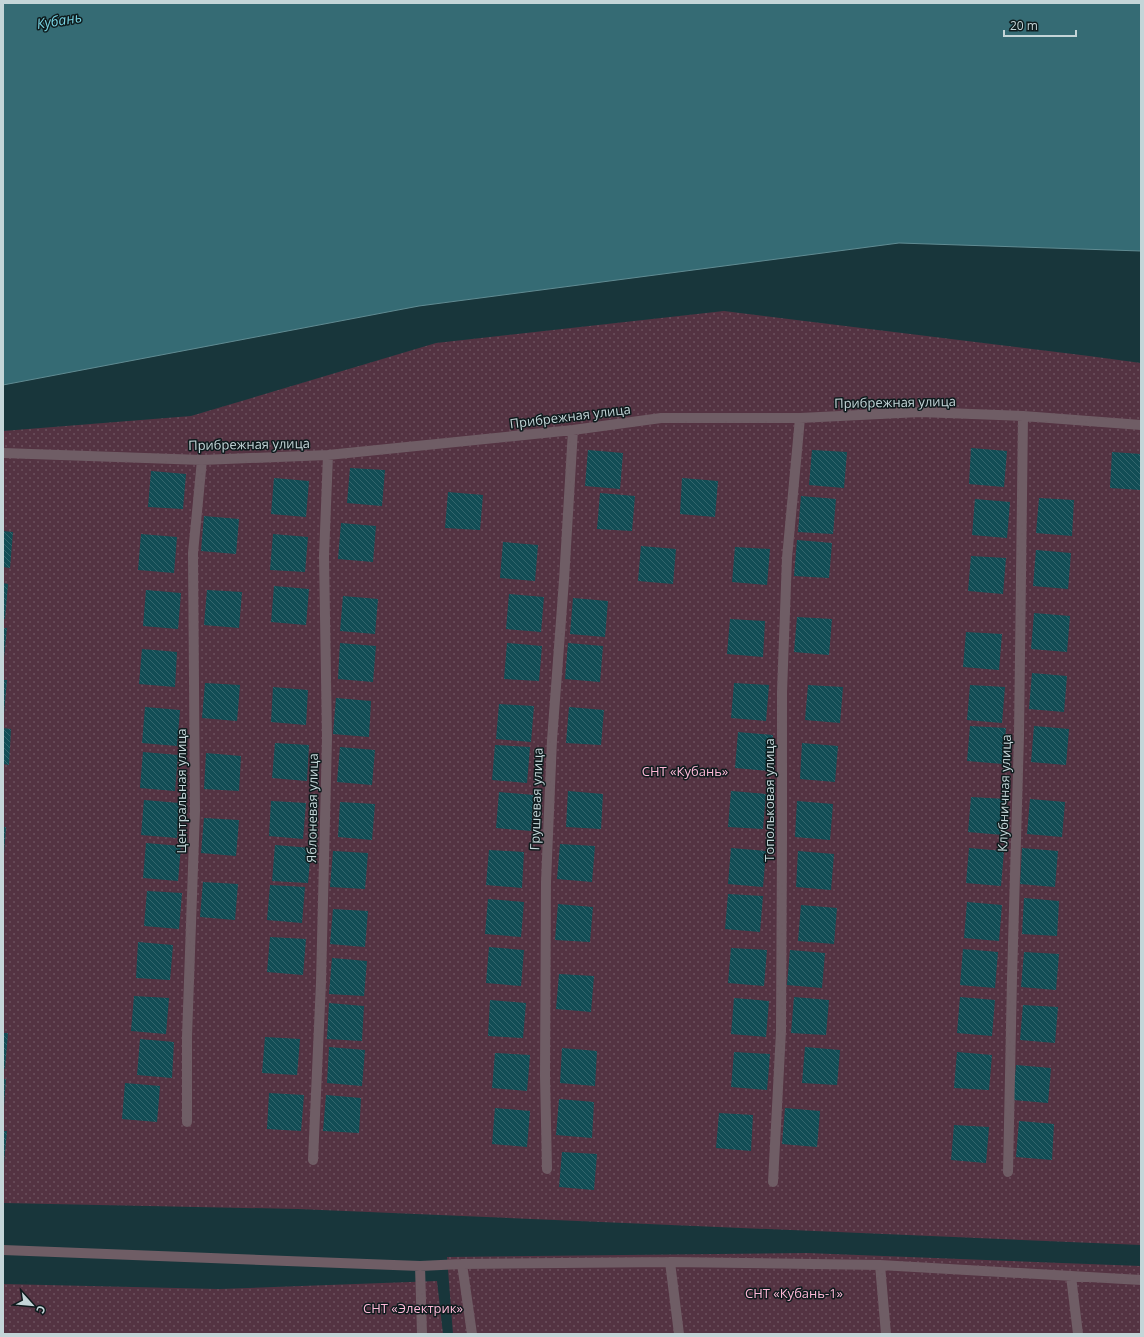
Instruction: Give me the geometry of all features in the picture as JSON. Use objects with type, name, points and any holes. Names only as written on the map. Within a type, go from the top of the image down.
[{"type":"street","name":"Прибрежная улица","points":[[3,453],[202,460],[328,455],[573,430],[661,418],[800,418],[920,412],[1023,416],[1141,425]]},
{"type":"street","name":"Клубничная улица","points":[[1008,1172],[1019,736],[1023,416]]},
{"type":"street","name":"Топольковая улица","points":[[773,1182],[781,1031],[782,692],[787,558],[800,418]]},
{"type":"street","name":"Грушевая улица","points":[[547,1169],[546,882],[552,740],[573,430]]},
{"type":"street","name":"Яблоневая улица","points":[[313,1160],[321,982],[326,754],[324,556],[328,455]]},
{"type":"street","name":"Центральная улица","points":[[187,1122],[187,1037],[195,811],[194,553],[202,460]]},
{"type":"street","points":[[3,1250],[420,1266],[462,1264],[670,1262],[880,1265],[1141,1280]]},
{"type":"street","points":[[670,1262],[679,1334]]},
{"type":"street","points":[[462,1264],[472,1334]]},
{"type":"street","points":[[880,1265],[886,1334]]},
{"type":"street","points":[[420,1266],[422,1334]]},
{"type":"street","points":[[1071,1276],[1078,1334]]},
{"type":"green space","name":"СНТ «Кубань»","points":[[724,311],[1141,363],[1141,1245],[298,1209],[3,1203],[3,431],[191,416],[436,343]]},
{"type":"green space","name":"СНТ «Кубань-1»","points":[[807,1253],[1141,1266],[1141,1334],[453,1334],[447,1257]]},
{"type":"green space","name":"СНТ «Электрик»","points":[[437,1281],[443,1334],[3,1334],[3,1284],[219,1289]]},
{"type":"water","name":"Кубань","points":[[3,3],[1141,3],[1141,251],[899,243],[419,306],[3,385]]},
{"type":"building","points":[[971,448],[1007,451],[1004,487],[969,484]]},
{"type":"building","points":[[588,450],[623,453],[620,489],[585,486]]},
{"type":"building","points":[[812,450],[847,452],[844,488],[809,485]]},
{"type":"building","points":[[1112,452],[1141,454],[1141,490],[1110,488]]},
{"type":"building","points":[[350,468],[385,470],[382,506],[347,503]]},
{"type":"building","points":[[151,471],[186,474],[183,509],[148,507]]},
{"type":"building","points":[[274,478],[309,481],[306,517],[271,514]]},
{"type":"building","points":[[682,478],[718,481],[715,517],[680,514]]},
{"type":"building","points":[[448,492],[483,495],[480,530],[445,528]]},
{"type":"building","points":[[600,493],[635,496],[632,531],[597,529]]},
{"type":"building","points":[[801,496],[836,499],[833,534],[798,532]]},
{"type":"building","points":[[1039,498],[1074,500],[1072,536],[1036,533]]},
{"type":"building","points":[[975,499],[1010,502],[1007,538],[972,535]]},
{"type":"building","points":[[204,516],[239,519],[236,554],[201,551]]},
{"type":"building","points":[[341,523],[376,526],[373,562],[338,559]]},
{"type":"building","points":[[3,531],[13,532],[10,568],[3,567]]},
{"type":"building","points":[[141,534],[177,537],[174,573],[138,570]]},
{"type":"building","points":[[273,534],[308,537],[305,572],[270,570]]},
{"type":"building","points":[[797,540],[832,543],[829,578],[794,576]]},
{"type":"building","points":[[503,542],[538,545],[535,581],[500,578]]},
{"type":"building","points":[[641,546],[676,549],[673,584],[638,581]]},
{"type":"building","points":[[735,547],[770,549],[767,585],[732,582]]},
{"type":"building","points":[[1036,550],[1071,553],[1068,589],[1033,586]]},
{"type":"building","points":[[971,556],[1006,558],[1003,594],[968,591]]},
{"type":"building","points":[[3,583],[8,584],[5,619],[3,619]]},
{"type":"building","points":[[274,586],[309,589],[306,625],[271,622]]},
{"type":"building","points":[[146,590],[181,593],[178,629],[143,626]]},
{"type":"building","points":[[207,590],[242,592],[239,628],[204,625]]},
{"type":"building","points":[[509,594],[544,597],[541,632],[506,629]]},
{"type":"building","points":[[343,596],[378,599],[375,634],[340,631]]},
{"type":"building","points":[[573,598],[608,601],[605,637],[570,634]]},
{"type":"building","points":[[1034,613],[1070,616],[1067,652],[1031,649]]},
{"type":"building","points":[[797,617],[832,619],[829,655],[794,652]]},
{"type":"building","points":[[730,619],[765,621],[763,657],[727,654]]},
{"type":"building","points":[[3,628],[7,628],[4,658],[3,658]]},
{"type":"building","points":[[966,632],[1002,634],[999,670],[963,667]]},
{"type":"building","points":[[340,643],[376,646],[373,682],[338,679]]},
{"type":"building","points":[[507,643],[542,646],[539,681],[504,679]]},
{"type":"building","points":[[568,643],[603,646],[600,682],[565,679]]},
{"type":"building","points":[[142,649],[177,652],[175,687],[139,684]]},
{"type":"building","points":[[1032,673],[1067,676],[1064,712],[1029,709]]},
{"type":"building","points":[[3,680],[7,680],[4,714],[3,714]]},
{"type":"building","points":[[205,683],[240,685],[237,721],[202,718]]},
{"type":"building","points":[[734,683],[769,685],[766,721],[731,718]]},
{"type":"building","points":[[808,685],[843,687],[840,723],[805,720]]},
{"type":"building","points":[[970,685],[1005,687],[1002,723],[967,720]]},
{"type":"building","points":[[273,687],[308,690],[306,725],[271,722]]},
{"type":"building","points":[[336,698],[371,701],[369,737],[333,734]]},
{"type":"building","points":[[499,704],[534,706],[531,742],[496,739]]},
{"type":"building","points":[[145,707],[180,710],[177,746],[142,743]]},
{"type":"building","points":[[569,707],[604,710],[601,745],[566,743]]},
{"type":"building","points":[[970,726],[1006,728],[1003,764],[967,761]]},
{"type":"building","points":[[1034,726],[1069,729],[1066,765],[1031,762]]},
{"type":"building","points":[[3,728],[11,729],[9,765],[3,764]]},
{"type":"building","points":[[738,732],[773,735],[770,771],[735,768]]},
{"type":"building","points":[[275,743],[309,745],[307,781],[272,778]]},
{"type":"building","points":[[802,743],[838,746],[835,782],[800,779]]},
{"type":"building","points":[[495,745],[530,747],[527,783],[492,780]]},
{"type":"building","points":[[340,747],[375,750],[372,785],[337,782]]},
{"type":"building","points":[[143,752],[178,755],[175,791],[140,788]]},
{"type":"building","points":[[206,753],[241,756],[239,791],[204,789]]},
{"type":"building","points":[[568,791],[603,794],[601,829],[566,827]]},
{"type":"building","points":[[731,791],[766,794],[763,829],[728,827]]},
{"type":"building","points":[[499,792],[534,795],[531,831],[496,828]]},
{"type":"building","points":[[971,797],[1006,799],[1003,835],[968,832]]},
{"type":"building","points":[[1030,799],[1065,802],[1062,837],[1027,834]]},
{"type":"building","points":[[144,800],[179,803],[177,838],[141,835]]},
{"type":"building","points":[[271,801],[306,803],[303,839],[269,836]]},
{"type":"building","points":[[797,801],[833,804],[830,840],[795,837]]},
{"type":"building","points":[[340,802],[375,804],[372,840],[338,837]]},
{"type":"building","points":[[204,818],[239,820],[236,856],[201,853]]},
{"type":"building","points":[[3,827],[6,827],[4,854],[3,854]]},
{"type":"building","points":[[146,843],[181,846],[178,881],[143,878]]},
{"type":"building","points":[[560,844],[595,846],[592,882],[557,879]]},
{"type":"building","points":[[275,845],[311,848],[308,883],[272,881]]},
{"type":"building","points":[[731,848],[766,851],[763,887],[728,884]]},
{"type":"building","points":[[969,848],[1004,851],[1001,886],[966,883]]},
{"type":"building","points":[[1022,848],[1058,851],[1055,887],[1020,884]]},
{"type":"building","points":[[489,850],[524,852],[522,888],[486,885]]},
{"type":"building","points":[[333,851],[368,853],[365,889],[330,887]]},
{"type":"building","points":[[798,851],[834,854],[831,890],[796,887]]},
{"type":"building","points":[[203,882],[238,884],[235,920],[200,917]]},
{"type":"building","points":[[270,885],[305,887],[302,923],[267,920]]},
{"type":"building","points":[[147,891],[182,893],[179,929],[144,926]]},
{"type":"building","points":[[728,894],[763,896],[760,932],[725,929]]},
{"type":"building","points":[[1024,898],[1059,901],[1057,936],[1022,934]]},
{"type":"building","points":[[488,899],[524,902],[521,937],[485,934]]},
{"type":"building","points":[[967,902],[1002,905],[999,941],[964,938]]},
{"type":"building","points":[[558,904],[593,907],[590,942],[555,940]]},
{"type":"building","points":[[801,905],[837,908],[834,944],[798,941]]},
{"type":"building","points":[[333,909],[368,911],[365,947],[330,944]]},
{"type":"building","points":[[270,937],[306,939],[303,975],[267,972]]},
{"type":"building","points":[[138,942],[173,945],[170,980],[136,978]]},
{"type":"building","points":[[489,947],[524,950],[521,986],[486,983]]},
{"type":"building","points":[[731,948],[767,950],[764,986],[728,983]]},
{"type":"building","points":[[963,949],[998,952],[995,988],[960,985]]},
{"type":"building","points":[[790,950],[825,953],[822,988],[787,985]]},
{"type":"building","points":[[1024,952],[1059,954],[1056,990],[1021,987]]},
{"type":"building","points":[[332,958],[367,961],[364,996],[329,994]]},
{"type":"building","points":[[559,974],[594,976],[591,1012],[556,1009]]},
{"type":"building","points":[[134,996],[169,998],[166,1034],[131,1031]]},
{"type":"building","points":[[794,997],[829,1000],[826,1035],[791,1033]]},
{"type":"building","points":[[960,997],[995,1000],[992,1036],[957,1033]]},
{"type":"building","points":[[734,998],[769,1001],[766,1037],[731,1034]]},
{"type":"building","points":[[490,1000],[526,1003],[523,1038],[488,1036]]},
{"type":"building","points":[[329,1003],[364,1006],[362,1041],[327,1039]]},
{"type":"building","points":[[1023,1005],[1058,1007],[1055,1043],[1020,1040]]},
{"type":"building","points":[[3,1033],[8,1033],[5,1069],[3,1068]]},
{"type":"building","points":[[265,1037],[300,1039],[297,1075],[262,1073]]},
{"type":"building","points":[[140,1039],[174,1042],[172,1078],[137,1075]]},
{"type":"building","points":[[329,1047],[365,1050],[362,1086],[327,1083]]},
{"type":"building","points":[[805,1047],[840,1050],[837,1085],[802,1083]]},
{"type":"building","points":[[562,1048],[597,1051],[595,1086],[560,1083]]},
{"type":"building","points":[[734,1052],[770,1054],[767,1090],[731,1087]]},
{"type":"building","points":[[957,1052],[992,1055],[989,1090],[954,1088]]},
{"type":"building","points":[[495,1053],[530,1055],[527,1091],[492,1088]]},
{"type":"building","points":[[1016,1065],[1051,1068],[1048,1103],[1013,1100]]},
{"type":"building","points":[[3,1079],[6,1079],[4,1107],[3,1107]]},
{"type":"building","points":[[125,1083],[160,1086],[157,1122],[122,1119]]},
{"type":"building","points":[[269,1093],[304,1095],[301,1131],[267,1129]]},
{"type":"building","points":[[326,1095],[361,1098],[359,1133],[323,1131]]},
{"type":"building","points":[[559,1099],[594,1102],[592,1138],[556,1135]]},
{"type":"building","points":[[495,1108],[530,1111],[527,1147],[492,1144]]},
{"type":"building","points":[[785,1108],[820,1111],[817,1147],[782,1144]]},
{"type":"building","points":[[719,1113],[753,1115],[751,1151],[716,1148]]},
{"type":"building","points":[[1019,1121],[1054,1124],[1052,1160],[1016,1157]]},
{"type":"building","points":[[954,1125],[989,1127],[986,1163],[951,1160]]},
{"type":"building","points":[[3,1131],[7,1131],[4,1163],[3,1163]]},
{"type":"building","points":[[562,1152],[597,1154],[594,1190],[559,1187]]}]
